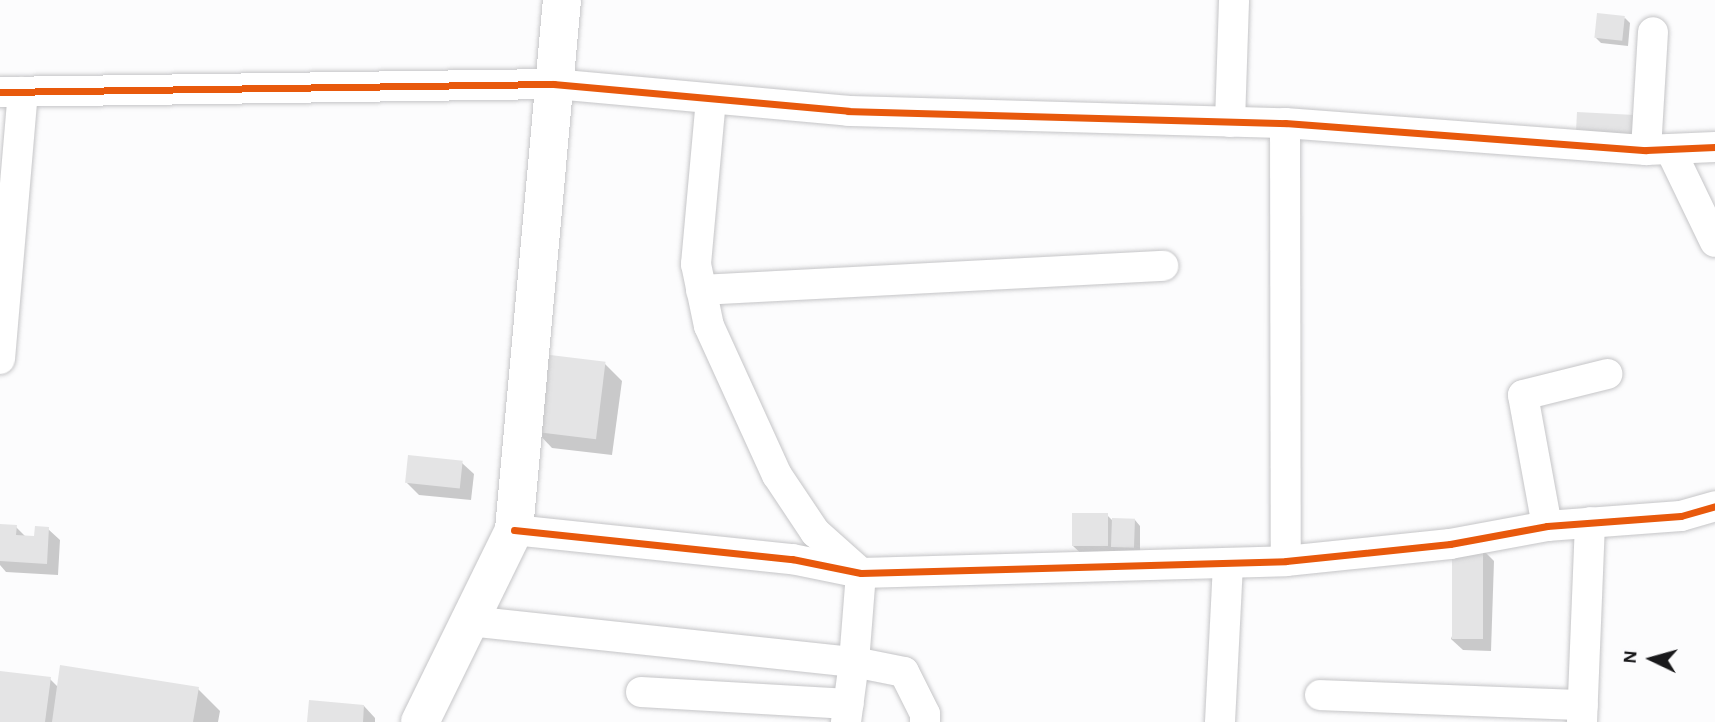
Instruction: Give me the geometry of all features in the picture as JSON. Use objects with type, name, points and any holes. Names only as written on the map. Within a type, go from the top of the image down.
[{"type":"main road","points":[[419,722],[514,530],[562,0]]},
{"type":"street","points":[[1230,122],[1234,0]]},
{"type":"street","points":[[1653,32],[1658,150],[1715,242]]},
{"type":"street","points":[[0,359],[12,92],[554,84],[848,111],[1285,123],[1658,150],[1715,147]]},
{"type":"street","points":[[711,99],[696,264],[709,326],[777,475],[815,532],[860,573]]},
{"type":"street","points":[[1285,123],[1286,561]]},
{"type":"street","points":[[702,290],[1163,266]]},
{"type":"street","points":[[1547,526],[1523,395],[1607,374]]},
{"type":"street","points":[[514,530],[792,559],[860,573],[1228,565],[1286,561],[1450,544],[1547,526],[1681,516],[1715,506]]},
{"type":"street","points":[[1320,695],[1582,714],[1590,522]]},
{"type":"street","points":[[1220,722],[1228,565]]},
{"type":"street","points":[[641,692],[847,713],[854,662],[860,573]]},
{"type":"street","points":[[469,621],[854,662],[904,671],[925,714],[925,722]]},
{"type":"building","points":[[1597,13],[1625,16],[1622,41],[1594,38]]},
{"type":"building","points":[[1577,112],[1635,115],[1634,141],[1576,138]]},
{"type":"building","points":[[542,354],[606,362],[596,439],[532,431]]},
{"type":"building","points":[[408,455],[463,461],[460,489],[405,483]]},
{"type":"building","points":[[1072,513],[1108,513],[1108,546],[1072,546]]},
{"type":"building","points":[[1112,518],[1135,519],[1134,548],[1111,547]]},
{"type":"building","points":[[0,524],[17,525],[16,535],[34,536],[35,526],[49,527],[47,564],[0,561]]},
{"type":"building","points":[[1452,547],[1483,547],[1483,639],[1452,639]]},
{"type":"building","points":[[60,665],[199,687],[193,722],[52,722]]},
{"type":"building","points":[[0,671],[51,677],[45,722],[0,722]]},
{"type":"building","points":[[309,700],[364,705],[363,722],[307,722]]},
{"type":"cycle path","points":[[0,92],[554,84],[848,111],[1285,123],[1646,150],[1715,147]]},
{"type":"cycle path","points":[[514,530],[792,559],[861,573],[1286,561],[1450,544],[1547,526],[1681,516],[1715,506]]}]
